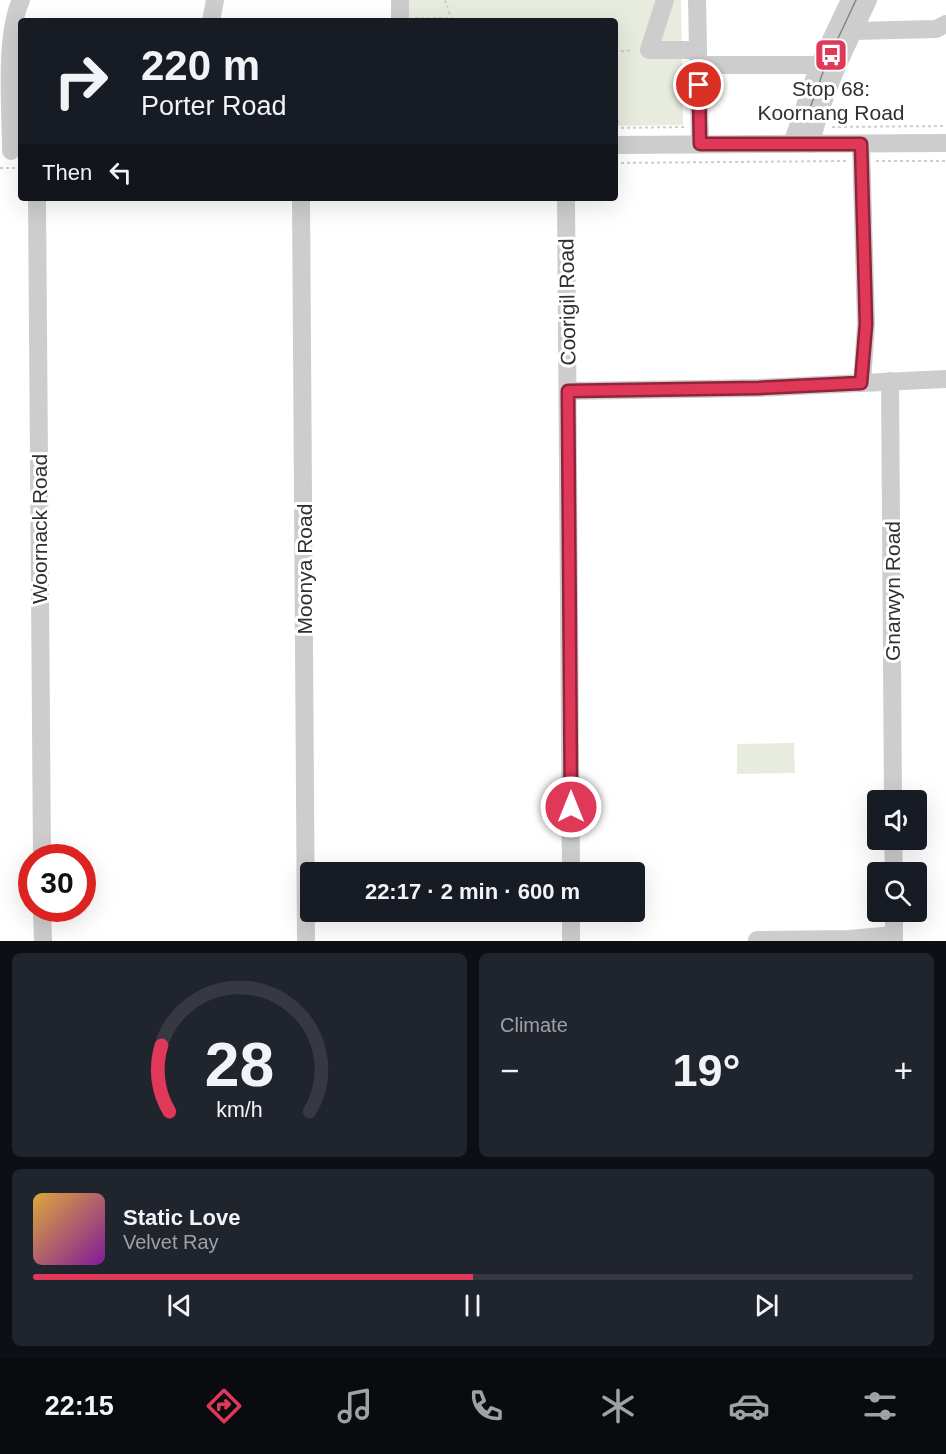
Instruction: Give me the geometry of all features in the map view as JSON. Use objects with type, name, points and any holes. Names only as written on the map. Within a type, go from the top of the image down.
[{"type":"street","points":[[11,151],[11,41],[15,16],[21,0]]},
{"type":"street","points":[[212,18],[215,0]]},
{"type":"street","points":[[400,0],[400,18]]},
{"type":"street","points":[[665,0],[649,50],[698,57],[819,65]]},
{"type":"street","points":[[697,0],[700,136]]},
{"type":"street","points":[[792,144],[819,65],[850,0]]},
{"type":"street","points":[[811,144],[826,93],[868,0]]},
{"type":"street","points":[[854,31],[936,29],[946,24]]},
{"type":"street","points":[[618,134],[700,136],[811,144],[861,153],[946,143]]},
{"type":"street","name":"Gnarwyn Road","points":[[861,153],[866,324],[876,382],[893,790]]},
{"type":"street","name":"Woornack Road","points":[[37,201],[42,844]]},
{"type":"street","name":"Moonya Road","points":[[301,201],[306,941]]},
{"type":"street","name":"Coorigil Road","points":[[566,201],[571,862]]},
{"type":"street","points":[[568,391],[759,388],[946,379]]},
{"type":"street","points":[[42,922],[43,941]]},
{"type":"street","points":[[571,922],[571,941]]},
{"type":"street","points":[[757,940],[894,938],[894,922]]},
{"type":"path","points":[[445,0],[452,18]]},
{"type":"path","points":[[618,52],[649,50]]},
{"type":"path","points":[[823,127],[946,126]]},
{"type":"path","points":[[618,134],[700,136]]},
{"type":"path","points":[[618,163],[861,153],[946,161]]},
{"type":"path","points":[[0,168],[18,168]]},
{"type":"shaded area","points":[[406,0],[681,0],[683,125],[618,126],[618,18],[407,18]]},
{"type":"shaded area","points":[[794,743],[795,773],[737,774],[737,744]]},
{"type":"tram line","points":[[806,119],[826,64],[856,0]]},
{"type":"place","name":"Stop 68: Koornang Road","points":[[831,55]]},
{"type":"route","points":[[571,807],[568,391],[759,388],[861,383],[866,324],[861,144],[700,144],[699,85]]}]
